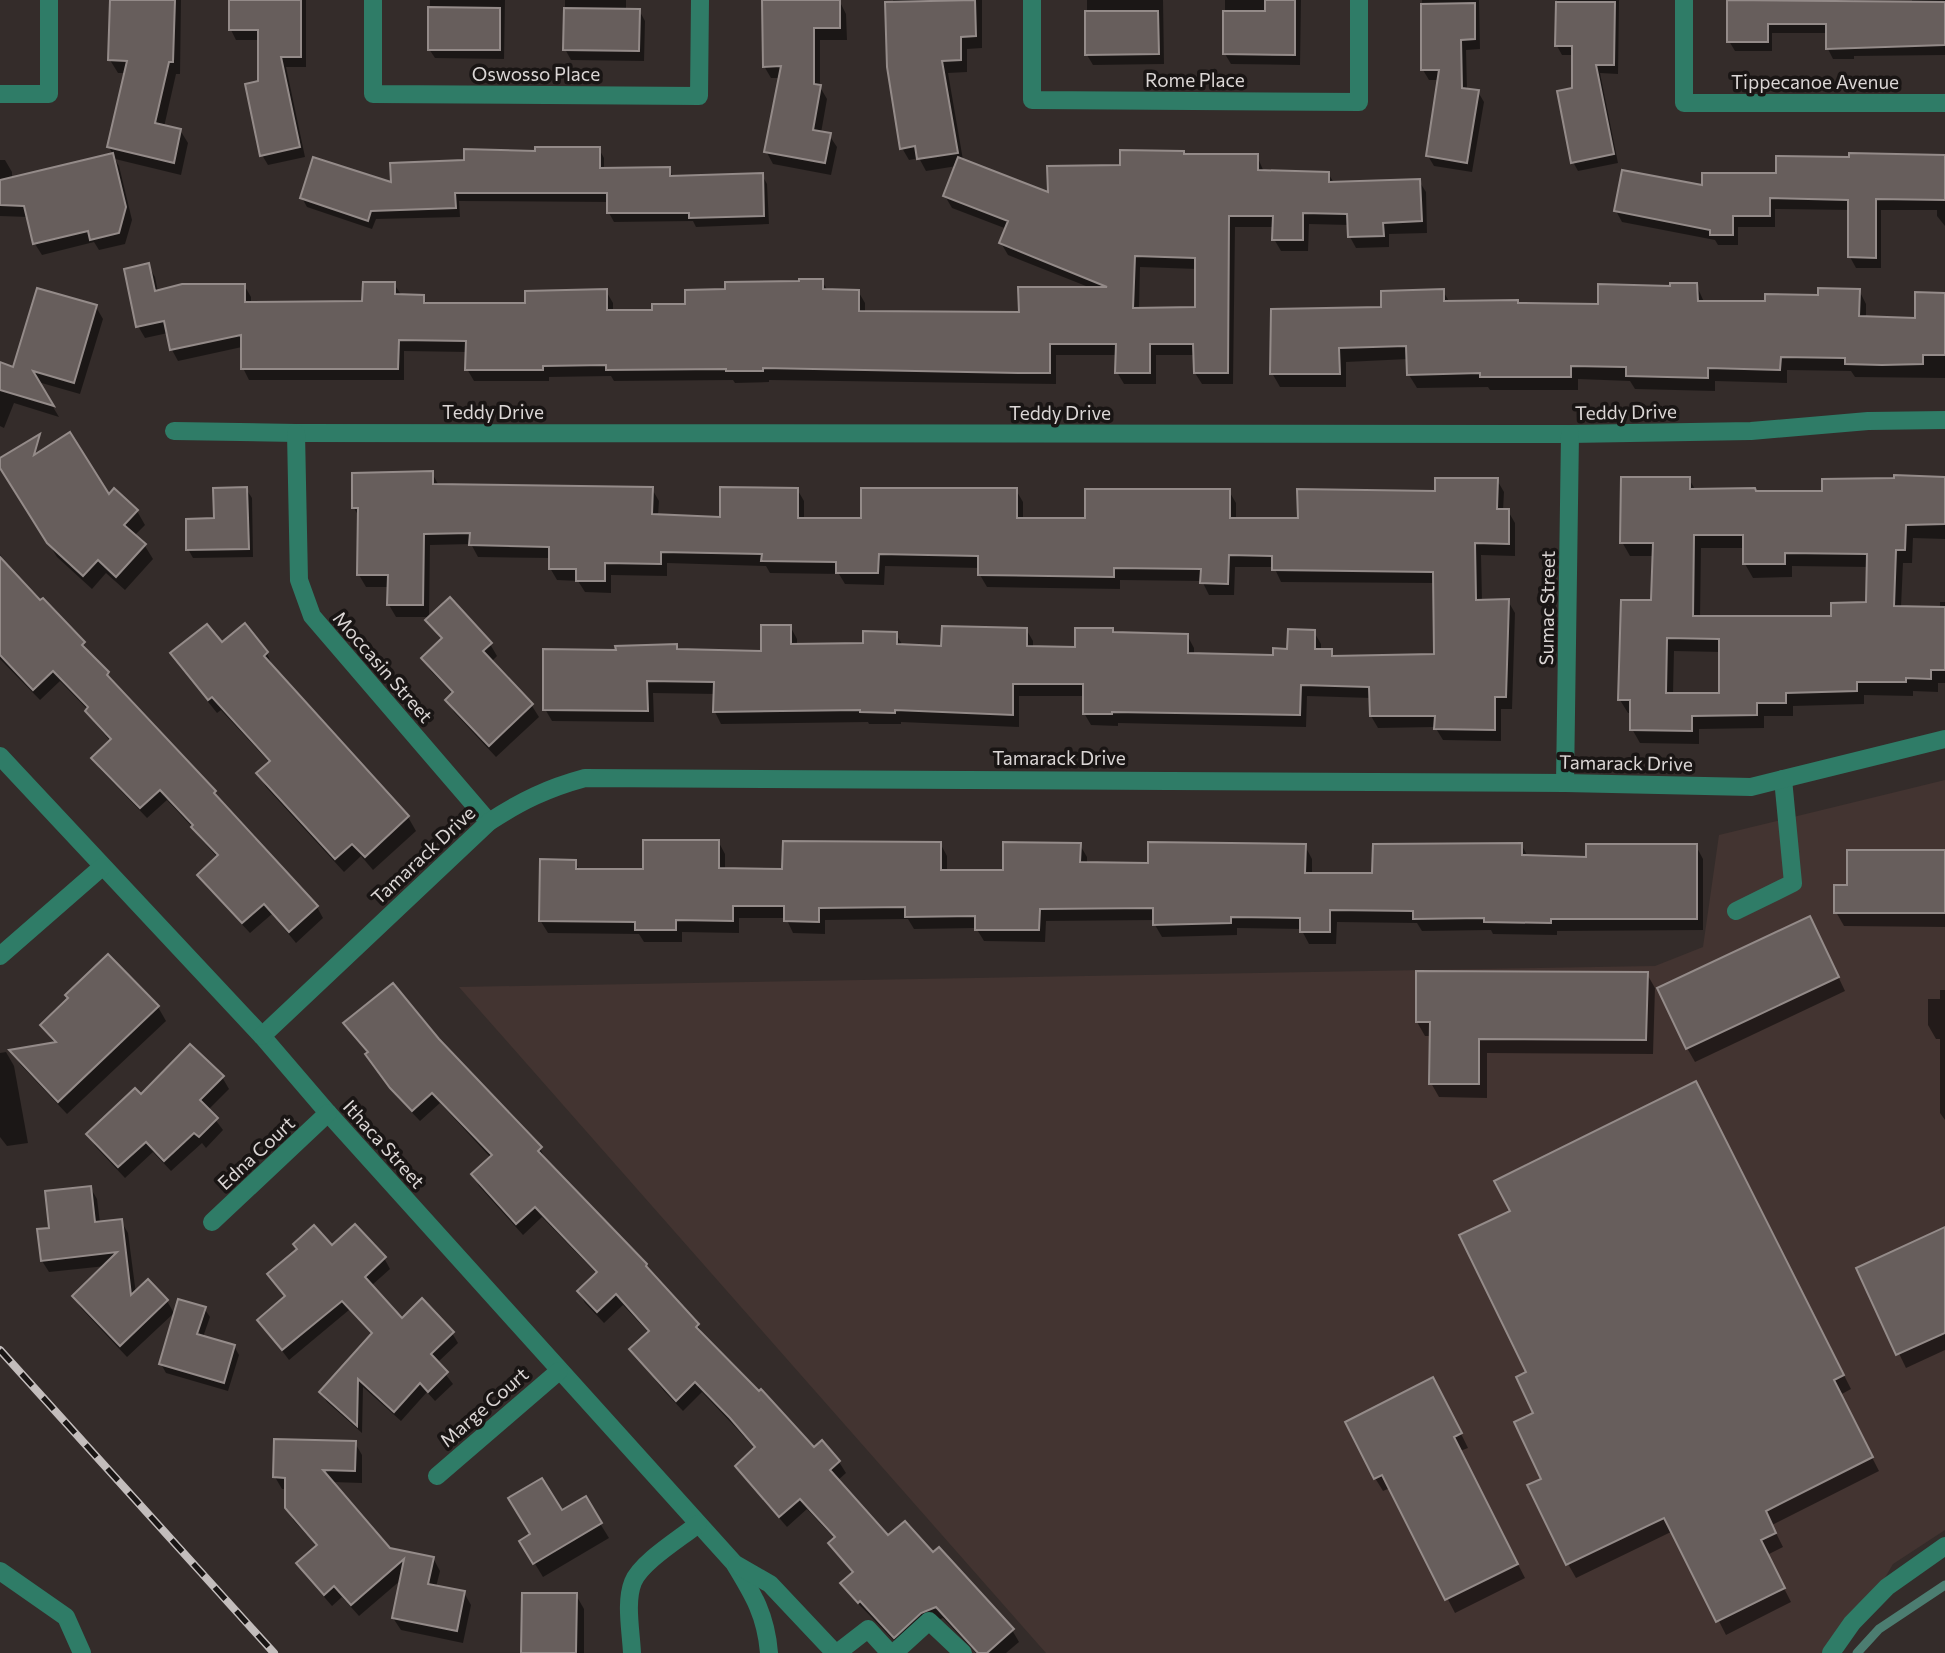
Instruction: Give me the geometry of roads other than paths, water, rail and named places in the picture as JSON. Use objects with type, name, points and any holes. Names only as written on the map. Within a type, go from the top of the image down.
[{"type":"street","points":[[0,94],[49,94],[49,0]]},
{"type":"street","name":"Oswosso Place","points":[[373,0],[373,94],[699,96],[701,0]]},
{"type":"street","name":"Rome Place","points":[[1032,0],[1032,100],[1359,102],[1359,0]]},
{"type":"street","name":"Tippecanoe Avenue","points":[[1684,0],[1684,103],[1945,103]]},
{"type":"street","name":"Teddy Drive","points":[[174,431],[1570,435],[1751,431],[1868,421],[1945,420]]},
{"type":"street","name":"Moccasin Street","points":[[296,433],[299,580],[312,616],[489,821]]},
{"type":"street","name":"Sumac Street","points":[[1565,783],[1570,435]]},
{"type":"street","name":"Tamarack Drive","points":[[262,1036],[489,821],[549,788],[585,778],[622,776],[1565,783],[1751,787],[1945,739]]},
{"type":"street","name":"Ithaca Street","points":[[0,756],[262,1036],[328,1114],[734,1563],[758,1601],[768,1632],[769,1653]]},
{"type":"street","points":[[1736,911],[1793,883],[1783,779]]},
{"type":"street","points":[[0,956],[102,867]]},
{"type":"street","name":"Edna Court","points":[[212,1222],[328,1114]]},
{"type":"street","name":"Marge Court","points":[[437,1476],[559,1371]]},
{"type":"street","points":[[632,1653],[629,1597],[638,1572],[698,1524]]},
{"type":"street","points":[[1831,1653],[1852,1623],[1887,1587],[1945,1546]]},
{"type":"street","name":"Ithaca Street","points":[[734,1563],[770,1584],[836,1653]]},
{"type":"street","points":[[0,1572],[66,1617],[82,1653]]},
{"type":"street","points":[[836,1653],[868,1629],[892,1653],[929,1621],[962,1653]]},
{"type":"waterway","points":[[1857,1653],[1879,1629],[1945,1585]]},
{"type":"railway","points":[[0,1350],[274,1653]]}]
